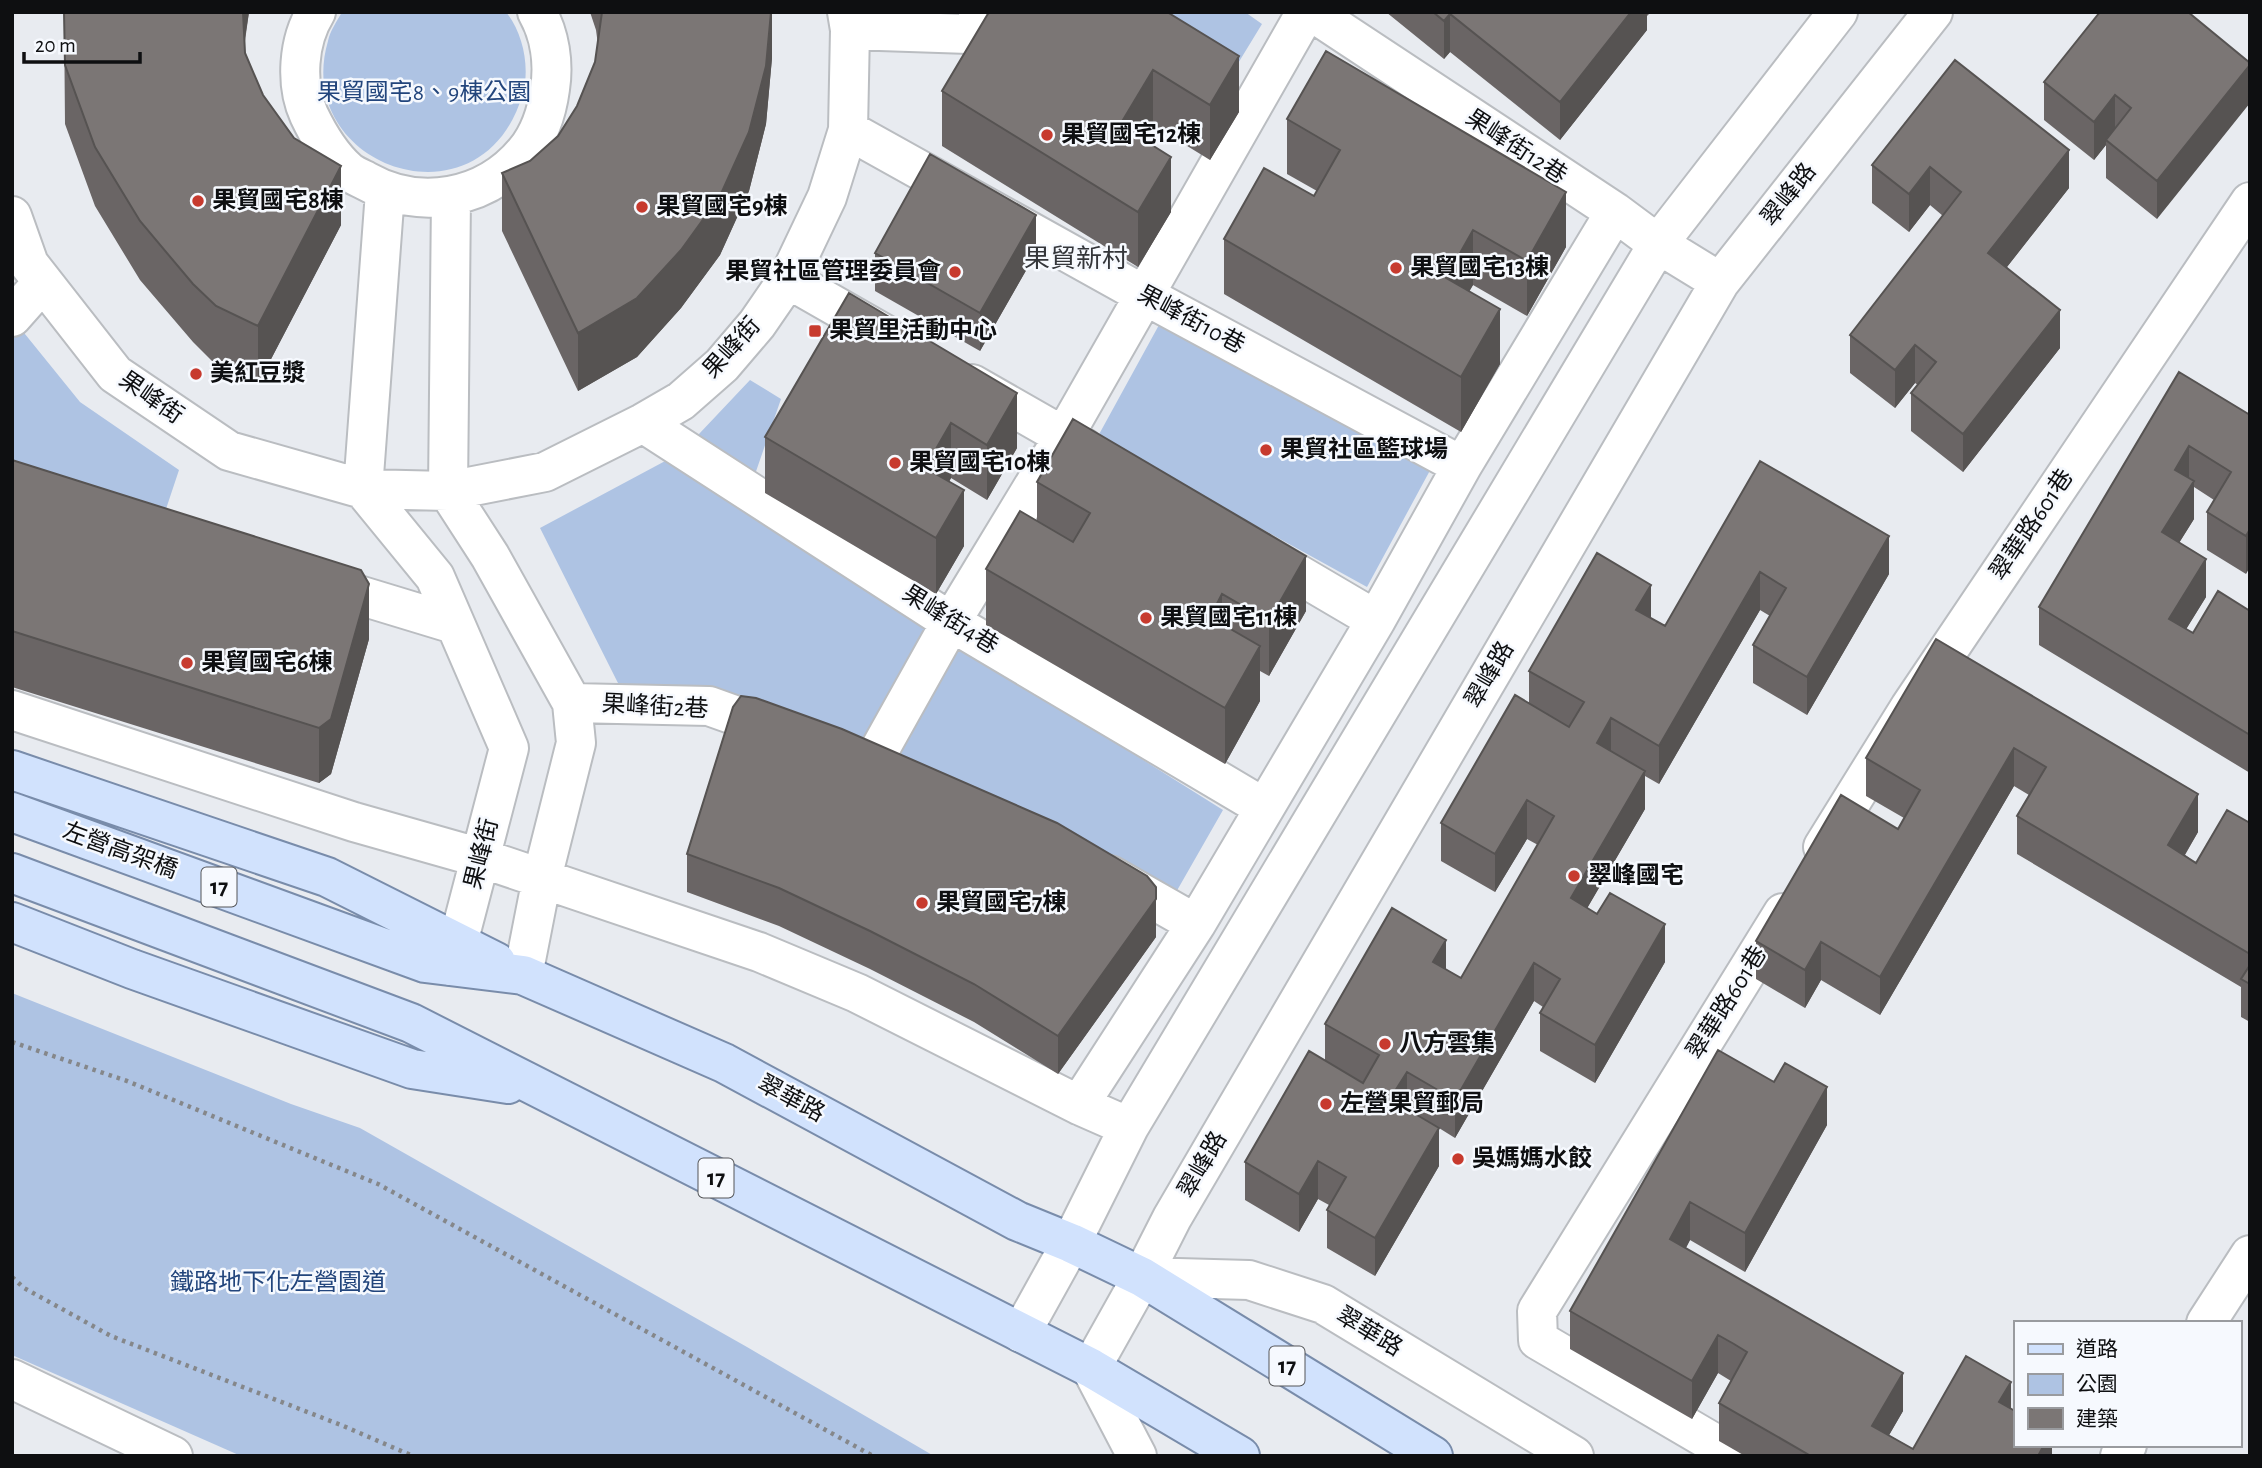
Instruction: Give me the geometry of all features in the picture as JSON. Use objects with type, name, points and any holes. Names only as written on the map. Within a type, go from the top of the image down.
[{"type":"main road","points":[[12,770],[327,877],[445,957]]},
{"type":"main road","name":"左營高架橋","points":[[12,812],[445,957]]},
{"type":"main road","name":"17","points":[[12,873],[411,1023],[1091,1368],[1240,1456]]},
{"type":"main road","points":[[12,922],[132,969],[412,1069],[541,1089]]},
{"type":"main road","name":"翠華路","points":[[445,957],[523,975],[724,1063],[1017,1221],[1071,1243],[1142,1278],[1433,1456]]},
{"type":"street","points":[[316,12],[310,22],[300,62],[304,104],[321,142],[349,172],[385,192],[418,199],[451,197],[492,181],[525,152],[546,114],[553,71],[545,28],[537,12]]},
{"type":"street","points":[[848,21],[969,34],[984,12]]},
{"type":"street","points":[[871,765],[951,622],[1063,436],[1306,12]]},
{"type":"street","name":"果峰街12巷","points":[[1312,12],[1615,212],[1658,244],[1720,282]]},
{"type":"street","points":[[1021,1333],[1071,1243],[1129,1127],[1658,244],[1838,12]]},
{"type":"street","name":"翠峰路","points":[[1091,1368],[1142,1278],[1172,1218],[1720,282],[1933,12]]},
{"type":"street","name":"果峰街","points":[[12,216],[29,264],[115,374],[229,451],[363,489],[448,491],[545,472],[681,401],[722,365],[757,324],[788,279],[827,197],[848,130],[848,21]]},
{"type":"street","name":"果峰街10巷","points":[[848,130],[1144,295],[1462,466]]},
{"type":"street","points":[[363,489],[385,192]]},
{"type":"street","points":[[451,197],[448,491],[490,556],[572,703],[576,743],[542,878],[523,975]]},
{"type":"street","name":"翠華路601巷","points":[[1736,1456],[1538,1340],[1537,1311],[1910,707],[2250,201]]},
{"type":"street","points":[[1079,1105],[1196,924],[1376,620],[1462,466],[1615,212]]},
{"type":"street","points":[[788,279],[1112,464]]},
{"type":"street","points":[[12,317],[43,282]]},
{"type":"street","name":"果峰街4巷","points":[[642,423],[951,622],[1263,807]]},
{"type":"street","name":"果峰街","points":[[363,489],[435,577],[453,624],[509,748],[481,858],[445,957]]},
{"type":"street","points":[[1232,535],[1376,620]]},
{"type":"street","points":[[280,571],[453,624]]},
{"type":"street","name":"果峰街2巷","points":[[572,703],[709,706],[908,781]]},
{"type":"street","points":[[1910,707],[1945,728]]},
{"type":"street","points":[[12,710],[354,822],[481,858],[759,952],[857,993],[1079,1105],[1129,1127]]},
{"type":"street","points":[[1077,857],[1196,924]]},
{"type":"street","points":[[2207,1321],[2250,1255]]},
{"type":"street","name":"翠華路","points":[[1142,1278],[1249,1280],[1323,1304],[1574,1456]]},
{"type":"street","points":[[1091,1368],[1137,1456]]},
{"type":"street","points":[[12,1380],[173,1456]]},
{"type":"path","points":[[12,1042],[127,1081],[378,1184],[873,1456]]},
{"type":"path","points":[[12,1278],[24,1288],[111,1336],[341,1424],[413,1456]]},
{"type":"green space","name":"果貿國宅8、9棟公園","points":[[342,12],[506,12],[521,40],[526,72],[523,93],[502,136],[470,162],[434,172],[397,167],[363,150],[337,122],[324,85],[328,41]]},
{"type":"green space","points":[[1104,12],[1245,12],[1262,24],[1226,83]]},
{"type":"green space","name":"果貿社區籃球場","points":[[1165,314],[1434,463],[1367,587],[1097,438]]},
{"type":"green space","points":[[12,318],[80,402],[179,470],[164,515],[12,469]]},
{"type":"green space","points":[[750,380],[781,399],[743,509],[1223,810],[1175,894],[621,689],[540,528],[682,452]]},
{"type":"green space","name":"鐵路地下化左營園道","points":[[12,993],[291,1104],[360,1128],[934,1456],[241,1456],[12,1355]]},
{"type":"building","name":"果貿國宅8棟","points":[[64,12],[243,12],[245,53],[263,95],[294,138],[341,166],[258,326],[216,306],[193,284],[140,221],[95,147],[65,65]]},
{"type":"building","name":"果貿國宅9棟","points":[[602,12],[771,12],[766,66],[749,132],[720,196],[681,250],[637,298],[578,333],[502,173],[530,161],[558,136],[577,106],[595,62]]},
{"type":"building","points":[[989,12],[1167,12],[1239,56],[1210,105],[1153,70],[1120,125],[1171,157],[1138,212],[942,91]]},
{"type":"building","points":[[1433,12],[1631,12],[1560,102],[1450,14],[1444,21]]},
{"type":"building","points":[[2100,12],[2188,12],[2250,63],[2157,181],[2106,140],[2131,108],[2115,95],[2094,122],[2044,82]]},
{"type":"building","name":"果貿國宅13棟","points":[[1326,51],[1566,192],[1527,261],[1473,230],[1446,278],[1500,309],[1461,377],[1224,239],[1264,168],[1314,196],[1340,150],[1287,119]]},
{"type":"building","points":[[1955,60],[2069,150],[1988,253],[2060,310],[1963,434],[1911,393],[1936,362],[1915,345],[1895,370],[1850,335],[1961,192],[1930,167],[1909,194],[1872,165]]},
{"type":"building","points":[[930,154],[1036,215],[980,313],[875,253]]},
{"type":"building","points":[[849,293],[1017,393],[987,445],[951,423],[925,468],[964,490],[936,538],[765,437]]},
{"type":"building","points":[[2179,372],[2250,415],[2250,529],[2246,536],[2207,512],[2231,472],[2189,446],[2175,470],[2194,481],[2162,532],[2206,559],[2169,619],[2193,633],[2218,591],[2250,611],[2250,735],[2039,607]]},
{"type":"building","points":[[1073,419],[1306,556],[1269,621],[1222,594],[1210,617],[1260,646],[1225,708],[986,569],[1020,511],[1073,542],[1090,513],[1037,482]]},
{"type":"building","name":"果貿國宅6棟","points":[[12,460],[361,570],[369,584],[331,719],[319,728],[12,631]]},
{"type":"building","name":"翠峰國宅","points":[[1760,461],[1889,536],[1807,677],[1753,645],[1786,588],[1760,572],[1659,746],[1611,718],[1597,743],[1645,771],[1571,898],[1597,914],[1610,893],[1665,924],[1595,1045],[1540,1013],[1560,979],[1534,963],[1455,1100],[1407,1072],[1390,1099],[1439,1128],[1375,1238],[1327,1210],[1346,1177],[1318,1161],[1299,1194],[1245,1162],[1309,1051],[1363,1083],[1379,1055],[1325,1024],[1392,908],[1446,940],[1433,962],[1461,978],[1554,816],[1527,800],[1495,854],[1441,823],[1515,695],[1569,727],[1584,702],[1529,671],[1597,553],[1651,585],[1636,610],[1665,626]]},
{"type":"building","points":[[1936,639],[2198,794],[2168,845],[2196,863],[2227,810],[2250,823],[2250,954],[2017,816],[2046,767],[2014,748],[1880,977],[1821,942],[1805,970],[1756,941],[1841,795],[1898,829],[1920,790],[1866,758]]},
{"type":"building","name":"果貿國宅7棟","points":[[741,696],[756,698],[842,729],[1057,823],[1147,876],[1156,887],[1156,899],[1058,1036],[974,984],[870,931],[779,888],[687,854],[733,707]]},
{"type":"building","points":[[2250,965],[2250,984],[2241,979]]},
{"type":"building","points":[[1718,1050],[1774,1082],[1785,1063],[1827,1087],[1745,1233],[1690,1202],[1670,1239],[1903,1373],[1872,1426],[1913,1449],[1966,1356],[2011,1382],[1999,1402],[2014,1410],[2014,1447],[2043,1447],[2038,1456],[1811,1456],[1719,1403],[1747,1352],[1734,1344],[1718,1335],[1692,1381],[1570,1311]]},
{"type":"place","name":"果貿國宅12棟","points":[[1047,135]]},
{"type":"place","name":"果貿國宅8棟","points":[[198,201]]},
{"type":"place","name":"果貿國宅9棟","points":[[642,207]]},
{"type":"place","name":"果貿國宅13棟","points":[[1396,268]]},
{"type":"place","name":"果貿社區管理委員會","points":[[955,272]]},
{"type":"place","name":"果貿里活動中心","points":[[815,331]]},
{"type":"place","name":"美紅豆漿","points":[[196,374]]},
{"type":"place","name":"果貿社區籃球場","points":[[1266,450]]},
{"type":"place","name":"果貿國宅10棟","points":[[895,463]]},
{"type":"place","name":"果貿國宅11棟","points":[[1146,618]]},
{"type":"place","name":"果貿國宅6棟","points":[[187,663]]},
{"type":"place","name":"翠峰國宅","points":[[1574,876]]},
{"type":"place","name":"果貿國宅7棟","points":[[922,903]]},
{"type":"place","name":"八方雲集","points":[[1385,1044]]},
{"type":"place","name":"左營果貿郵局","points":[[1326,1104]]},
{"type":"place","name":"吳媽媽水餃","points":[[1458,1159]]},
{"type":"district","name":"果貿新村","points":[[1076,259]]}]
